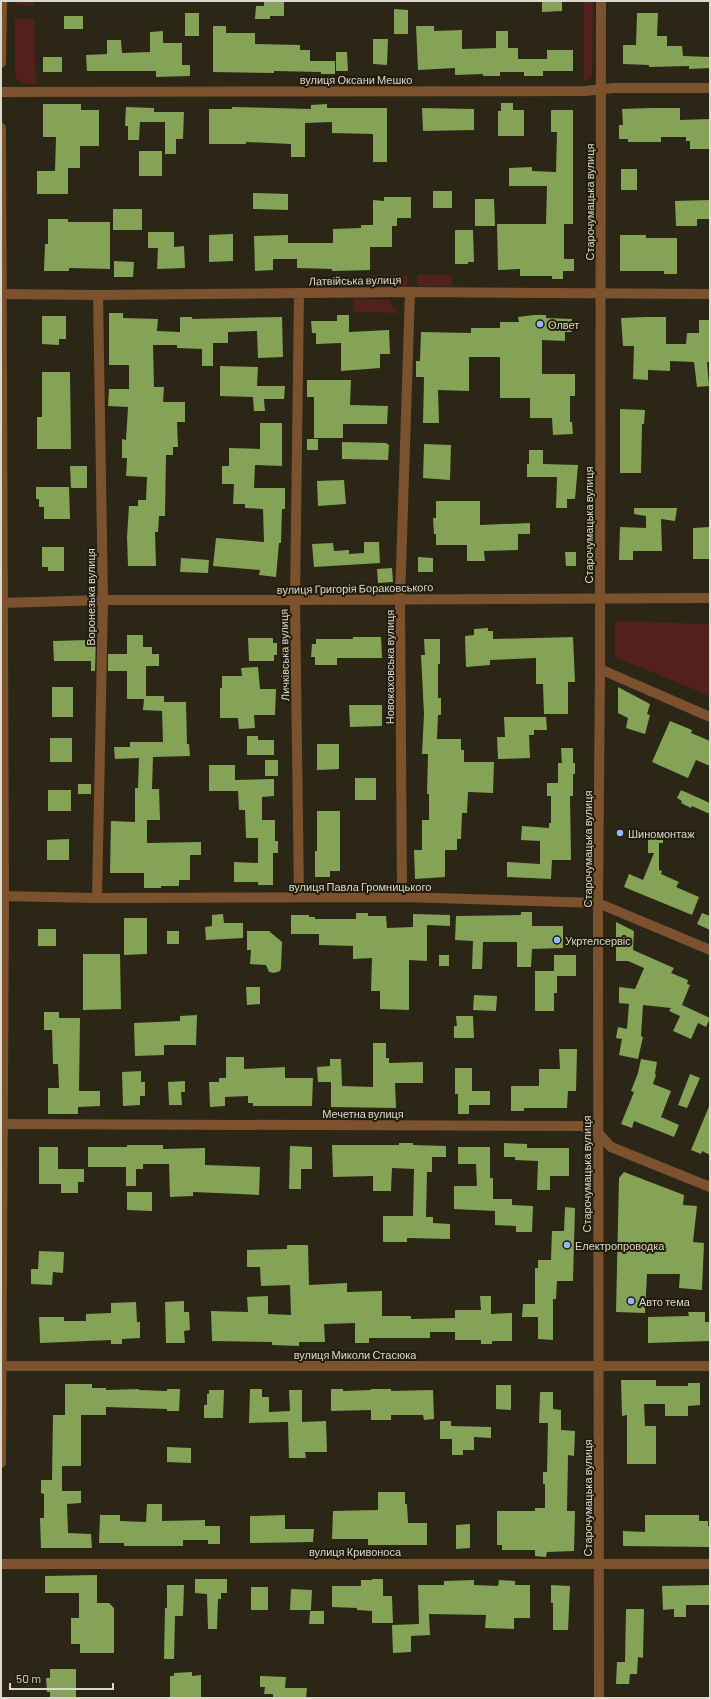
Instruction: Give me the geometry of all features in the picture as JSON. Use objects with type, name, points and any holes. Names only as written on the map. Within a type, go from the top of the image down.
[{"type":"street","points":[[1,63],[2,1]]},
{"type":"street","name":"Старочумацька вулиця","points":[[599,1698],[598,903],[600,669],[601,1]]},
{"type":"street","name":"вулиця Оксани Мешко","points":[[1,92],[585,91],[601,89],[710,88]]},
{"type":"street","points":[[1,128],[3,896],[1,1463]]},
{"type":"street","name":"Латвійська вулиця","points":[[2,294],[98,295],[410,292],[710,294]]},
{"type":"street","name":"Новокаховська вулиця","points":[[402,897],[400,599],[410,292]]},
{"type":"street","name":"Личківська вулиця","points":[[299,293],[295,600],[299,897]]},
{"type":"street","name":"Воронезька вулиця","points":[[98,295],[103,600],[98,898]]},
{"type":"street","name":"вулиця Григорія Бораковського","points":[[2,603],[103,600],[710,598]]},
{"type":"street","points":[[600,669],[710,717]]},
{"type":"street","name":"вулиця Павла Громницького","points":[[3,896],[98,898],[402,897],[598,903],[710,950]]},
{"type":"street","name":"Мечетна вулиця","points":[[2,1124],[582,1126],[598,1132],[611,1146],[710,1187]]},
{"type":"street","name":"вулиця Миколи Стасюка","points":[[1,1366],[710,1366]]},
{"type":"street","name":"вулиця Кривоноса","points":[[1,1564],[710,1564]]},
{"type":"shaded area","points":[[15,1],[34,1],[34,6],[16,5]]},
{"type":"shaded area","points":[[584,1],[593,1],[592,77],[584,82]]},
{"type":"shaded area","points":[[15,18],[34,19],[36,85],[18,82],[15,75]]},
{"type":"shaded area","points":[[370,275],[408,276],[407,287],[371,286]]},
{"type":"shaded area","points":[[417,275],[452,275],[452,286],[417,286]]},
{"type":"shaded area","points":[[353,299],[389,300],[398,313],[354,312]]},
{"type":"shaded area","points":[[615,621],[710,624],[710,696],[615,657]]},
{"type":"building","points":[[264,1],[284,1],[284,16],[270,16],[270,19],[255,19],[256,6],[264,6]]},
{"type":"building","points":[[542,1],[562,1],[562,11],[542,12]]},
{"type":"building","points":[[394,9],[408,10],[408,34],[394,34]]},
{"type":"building","points":[[185,13],[199,13],[199,36],[185,36]]},
{"type":"building","points":[[637,13],[658,13],[657,36],[667,36],[667,46],[682,46],[683,56],[710,57],[710,68],[689,69],[689,66],[649,67],[649,65],[623,64],[623,45],[636,45]]},
{"type":"building","points":[[64,16],[83,16],[83,29],[64,29]]},
{"type":"building","points":[[213,26],[226,26],[226,33],[255,33],[255,44],[300,45],[300,50],[310,50],[310,61],[335,61],[335,74],[321,74],[321,72],[274,71],[274,73],[213,72]]},
{"type":"building","points":[[416,26],[434,26],[434,31],[462,30],[462,49],[496,48],[496,31],[508,31],[508,48],[518,48],[518,59],[547,59],[547,50],[573,50],[573,71],[543,71],[543,76],[524,76],[524,72],[500,72],[500,76],[483,76],[483,74],[455,75],[455,68],[418,70]]},
{"type":"building","points":[[163,31],[163,43],[182,43],[182,65],[190,65],[190,76],[156,77],[156,71],[87,71],[86,55],[107,54],[107,40],[121,40],[122,53],[150,52],[150,32]]},
{"type":"building","points":[[373,39],[388,39],[387,65],[373,64]]},
{"type":"building","points":[[336,52],[347,52],[348,71],[336,71]]},
{"type":"building","points":[[43,57],[62,57],[62,72],[43,72]]},
{"type":"building","points":[[501,103],[513,103],[513,110],[524,110],[524,136],[498,136],[498,111],[501,111]]},
{"type":"building","points":[[43,104],[81,104],[81,110],[99,110],[99,146],[80,146],[80,168],[68,168],[68,194],[37,194],[37,171],[55,171],[56,137],[43,137]]},
{"type":"building","points":[[327,104],[327,108],[387,108],[387,162],[373,162],[373,134],[332,133],[332,122],[305,123],[305,157],[291,157],[291,144],[246,142],[246,144],[209,144],[209,109],[232,109],[232,107],[311,109],[311,105]]},
{"type":"building","points":[[126,107],[154,108],[154,112],[184,112],[183,139],[176,139],[176,154],[165,154],[165,122],[140,122],[139,140],[128,140],[128,126],[125,126]]},
{"type":"building","points":[[422,108],[474,109],[474,130],[423,131]]},
{"type":"building","points":[[680,108],[680,120],[710,119],[710,149],[690,149],[690,141],[686,141],[686,137],[661,137],[661,142],[628,142],[628,139],[619,139],[619,125],[623,125],[622,109]]},
{"type":"building","points":[[551,110],[573,110],[573,224],[564,224],[564,259],[574,259],[574,271],[563,271],[563,279],[552,279],[552,276],[520,276],[520,269],[498,270],[497,224],[546,224],[547,186],[509,186],[509,168],[532,167],[532,171],[556,172],[557,132],[551,132]]},
{"type":"building","points":[[139,151],[162,151],[162,176],[139,176]]},
{"type":"building","points":[[621,169],[637,169],[637,190],[621,190]]},
{"type":"building","points":[[433,191],[452,191],[452,208],[433,208]]},
{"type":"building","points":[[253,193],[288,194],[288,210],[253,209]]},
{"type":"building","points":[[384,197],[411,197],[411,218],[397,218],[397,226],[392,226],[392,247],[370,247],[370,270],[332,271],[332,269],[297,268],[297,259],[273,259],[273,270],[255,271],[254,236],[288,235],[288,243],[333,243],[333,229],[361,228],[361,225],[373,225],[373,200],[384,201]]},
{"type":"building","points":[[475,199],[494,199],[495,226],[475,226]]},
{"type":"building","points":[[710,200],[710,219],[697,219],[697,226],[676,226],[675,201]]},
{"type":"building","points":[[113,209],[142,209],[142,230],[113,230]]},
{"type":"building","points":[[48,219],[68,219],[68,222],[110,222],[110,269],[69,268],[69,271],[44,271],[45,244],[48,244]]},
{"type":"building","points":[[455,230],[473,230],[474,262],[468,262],[468,264],[455,264]]},
{"type":"building","points":[[148,232],[174,232],[174,247],[184,246],[185,268],[157,269],[158,248],[148,248]]},
{"type":"building","points":[[233,234],[233,261],[209,262],[209,235]]},
{"type":"building","points":[[620,235],[646,235],[646,238],[677,238],[677,274],[664,274],[664,271],[620,271]]},
{"type":"building","points":[[114,261],[134,262],[133,277],[114,277]]},
{"type":"building","points":[[109,313],[123,313],[123,318],[158,319],[157,331],[180,332],[180,317],[192,317],[192,319],[282,317],[283,357],[258,358],[257,331],[228,332],[228,343],[213,343],[213,366],[202,366],[202,349],[177,348],[177,345],[153,345],[154,387],[164,387],[163,402],[185,402],[185,422],[177,422],[178,447],[173,447],[173,455],[166,455],[165,516],[159,516],[158,532],[155,532],[156,566],[128,566],[127,537],[129,506],[138,506],[138,500],[146,500],[147,477],[126,476],[127,458],[122,458],[122,439],[126,440],[128,407],[108,406],[109,389],[129,389],[129,365],[109,365]]},
{"type":"building","points":[[337,315],[349,315],[349,332],[389,330],[390,354],[380,354],[380,368],[341,371],[341,343],[316,344],[316,333],[312,333],[311,321],[337,321]]},
{"type":"building","points":[[546,315],[546,318],[572,319],[572,332],[565,332],[565,341],[542,340],[542,374],[575,374],[575,396],[570,396],[570,422],[572,422],[573,434],[553,435],[552,418],[530,418],[530,398],[500,398],[500,357],[469,357],[469,391],[438,390],[439,423],[423,423],[424,377],[416,377],[416,361],[420,361],[421,332],[471,333],[471,328],[500,328],[500,322],[519,322],[518,317]]},
{"type":"building","points":[[42,316],[66,316],[66,339],[59,339],[59,345],[42,344]]},
{"type":"building","points":[[666,317],[666,344],[686,344],[687,333],[699,333],[699,320],[710,320],[710,362],[707,362],[709,386],[697,387],[694,362],[670,361],[670,371],[648,370],[648,380],[633,379],[634,346],[623,346],[621,318]]},
{"type":"building","points":[[220,366],[258,367],[257,386],[285,386],[284,399],[264,399],[265,411],[254,411],[253,397],[220,396]]},
{"type":"building","points":[[42,372],[70,372],[71,449],[37,449],[37,417],[42,417]]},
{"type":"building","points":[[307,380],[351,380],[350,405],[388,406],[387,424],[343,424],[343,438],[314,438],[314,397],[307,397]]},
{"type":"building","points":[[620,409],[645,410],[644,424],[642,424],[641,473],[620,473]]},
{"type":"building","points":[[260,423],[282,423],[282,466],[255,465],[254,488],[285,488],[285,509],[282,509],[281,543],[279,543],[276,577],[259,575],[260,570],[213,566],[216,538],[264,542],[263,509],[245,508],[245,504],[233,504],[234,484],[222,484],[222,466],[229,466],[229,448],[260,449]]},
{"type":"building","points":[[307,439],[318,439],[318,450],[307,450]]},
{"type":"building","points":[[342,442],[386,443],[389,445],[388,460],[342,459]]},
{"type":"building","points":[[424,444],[451,445],[450,480],[423,478]]},
{"type":"building","points":[[529,450],[543,450],[543,464],[578,465],[575,499],[567,499],[567,508],[556,508],[557,477],[527,477]]},
{"type":"building","points":[[70,466],[87,466],[87,488],[71,488]]},
{"type":"building","points":[[344,480],[346,504],[318,506],[317,481]]},
{"type":"building","points":[[36,487],[69,487],[70,519],[44,519],[44,507],[39,507],[39,499],[36,499]]},
{"type":"building","points":[[436,501],[480,501],[480,525],[530,523],[530,534],[518,534],[518,550],[484,551],[485,561],[467,561],[467,545],[436,545],[436,534],[434,534],[433,518],[436,518]]},
{"type":"building","points":[[634,508],[677,508],[675,521],[661,519],[662,551],[633,551],[633,560],[619,560],[620,527],[646,528],[646,516],[634,514]]},
{"type":"building","points":[[710,527],[710,559],[693,559],[693,528]]},
{"type":"building","points":[[364,542],[379,542],[380,563],[314,567],[312,544],[333,543],[334,551],[349,550],[349,554],[364,553]]},
{"type":"building","points":[[42,547],[64,547],[64,571],[48,571],[48,567],[42,567]]},
{"type":"building","points":[[565,552],[576,552],[576,566],[566,566]]},
{"type":"building","points":[[418,557],[433,558],[433,572],[418,572]]},
{"type":"building","points":[[181,558],[209,560],[208,573],[180,572]]},
{"type":"building","points":[[392,568],[393,582],[378,583],[377,569]]},
{"type":"building","points":[[488,628],[488,631],[493,631],[493,639],[573,637],[575,682],[568,682],[568,714],[544,714],[543,684],[536,684],[536,658],[490,660],[490,665],[466,667],[465,636],[474,635],[474,629]]},
{"type":"building","points":[[127,635],[143,635],[143,647],[152,647],[152,654],[159,654],[159,666],[146,666],[146,696],[164,696],[164,702],[186,702],[187,744],[189,744],[190,756],[153,757],[152,789],[159,789],[160,820],[147,820],[147,843],[201,842],[201,855],[190,855],[190,880],[179,880],[179,886],[144,888],[144,873],[110,873],[111,821],[135,822],[135,788],[138,788],[139,758],[115,759],[114,747],[130,747],[130,742],[163,742],[162,711],[143,710],[144,699],[127,699],[127,671],[108,671],[108,654],[127,654]]},
{"type":"building","points":[[353,637],[381,637],[382,658],[337,658],[337,665],[315,665],[315,657],[311,657],[312,644],[316,644],[316,639],[353,639]]},
{"type":"building","points":[[87,638],[96,638],[95,671],[91,671],[91,661],[54,661],[53,641],[87,640]]},
{"type":"building","points":[[248,638],[273,638],[273,643],[277,643],[277,655],[274,655],[274,661],[249,661]]},
{"type":"building","points":[[424,639],[440,639],[438,698],[441,698],[441,715],[438,715],[437,739],[461,739],[461,750],[464,750],[464,762],[494,762],[493,793],[468,792],[467,813],[462,813],[461,839],[457,839],[457,850],[445,850],[445,877],[415,879],[414,850],[422,850],[422,820],[429,820],[429,794],[427,794],[428,754],[422,754],[424,714],[421,655],[425,655]]},
{"type":"building","points":[[258,667],[260,689],[276,689],[275,715],[254,715],[255,728],[239,729],[238,718],[220,718],[220,688],[222,688],[222,676],[242,676],[241,668]]},
{"type":"building","points":[[52,687],[73,687],[73,717],[52,717]]},
{"type":"building","points":[[618,687],[650,704],[647,714],[650,715],[645,734],[626,728],[628,718],[618,713]]},
{"type":"building","points":[[349,705],[382,705],[382,726],[350,727]]},
{"type":"building","points":[[504,717],[546,717],[547,730],[534,730],[534,735],[529,735],[530,758],[498,759],[497,737],[505,737]]},
{"type":"building","points":[[670,721],[692,730],[691,733],[710,741],[710,766],[696,760],[688,778],[652,762]]},
{"type":"building","points":[[247,736],[258,736],[258,740],[274,740],[274,755],[247,755]]},
{"type":"building","points":[[50,738],[72,738],[72,762],[50,762]]},
{"type":"building","points":[[317,744],[339,744],[339,769],[317,770]]},
{"type":"building","points":[[561,748],[573,748],[573,763],[575,763],[575,774],[573,774],[573,796],[570,796],[571,860],[552,860],[551,879],[507,877],[507,862],[540,864],[540,841],[521,840],[522,826],[549,828],[549,823],[551,823],[551,796],[547,796],[547,783],[558,783],[558,763],[562,763]]},
{"type":"building","points":[[265,760],[278,760],[278,776],[265,776]]},
{"type":"building","points":[[209,765],[235,765],[235,780],[274,779],[274,796],[262,797],[262,820],[275,820],[275,841],[278,841],[278,853],[273,853],[273,885],[258,885],[258,882],[234,882],[234,862],[258,863],[258,838],[246,838],[245,810],[239,810],[238,791],[209,791]]},
{"type":"building","points":[[355,778],[376,778],[376,800],[355,800]]},
{"type":"building","points":[[78,784],[91,784],[91,794],[78,794]]},
{"type":"building","points":[[48,790],[71,790],[71,811],[48,811]]},
{"type":"building","points":[[681,790],[710,803],[710,814],[681,803],[682,801],[677,798]]},
{"type":"building","points":[[317,811],[340,811],[340,871],[330,871],[330,877],[315,877],[315,851],[317,851]]},
{"type":"building","points":[[648,831],[663,832],[663,843],[659,843],[659,870],[662,871],[661,874],[679,882],[676,887],[699,897],[692,915],[624,887],[629,874],[643,880],[654,853],[648,853]]},
{"type":"building","points":[[69,839],[69,860],[47,860],[47,840]]},
{"type":"building","points":[[521,912],[532,912],[532,926],[563,926],[563,948],[532,949],[531,967],[517,967],[517,942],[483,942],[482,969],[472,969],[473,941],[455,940],[456,916],[521,915]]},
{"type":"building","points":[[356,913],[368,913],[368,916],[386,916],[387,928],[413,927],[413,914],[450,915],[450,926],[427,925],[427,961],[409,960],[409,1010],[380,1009],[380,991],[371,991],[372,958],[353,959],[353,946],[319,945],[319,934],[291,934],[291,915],[309,915],[309,917],[315,917],[315,919],[356,919]]},
{"type":"building","points":[[702,913],[710,916],[710,930],[697,924]]},
{"type":"building","points":[[223,914],[224,923],[243,923],[243,938],[206,940],[205,927],[212,926],[212,915]]},
{"type":"building","points":[[124,918],[147,918],[147,954],[124,955]]},
{"type":"building","points":[[616,922],[634,931],[633,950],[674,968],[671,973],[688,980],[687,984],[690,985],[682,1005],[710,1018],[706,1027],[698,1023],[691,1039],[673,1031],[680,1016],[669,1011],[671,1008],[643,1005],[641,1036],[643,1037],[638,1059],[619,1055],[622,1039],[616,1038],[618,1027],[627,1029],[629,1004],[619,1003],[619,987],[635,989],[644,968],[628,961],[616,961]]},
{"type":"building","points":[[38,929],[56,929],[56,946],[38,946]]},
{"type":"building","points":[[167,931],[179,931],[179,944],[167,944]]},
{"type":"building","points":[[247,931],[269,931],[282,942],[280,971],[274,973],[269,972],[266,965],[250,964],[251,950],[247,950]]},
{"type":"building","points":[[83,954],[120,954],[121,1009],[83,1010]]},
{"type":"building","points":[[439,955],[449,955],[449,966],[439,966]]},
{"type":"building","points":[[554,955],[576,955],[576,976],[557,976],[557,993],[554,993],[554,1011],[535,1011],[535,971],[554,971]]},
{"type":"building","points":[[246,987],[260,987],[260,1004],[247,1005]]},
{"type":"building","points":[[474,995],[497,996],[496,1011],[473,1010]]},
{"type":"building","points":[[44,1012],[59,1012],[59,1018],[80,1018],[79,1091],[100,1091],[100,1106],[78,1107],[78,1114],[48,1114],[48,1088],[59,1088],[58,1064],[53,1064],[52,1030],[44,1030]]},
{"type":"building","points":[[197,1015],[196,1045],[164,1045],[164,1055],[135,1056],[134,1023],[180,1021],[180,1016]]},
{"type":"building","points":[[456,1016],[473,1016],[474,1038],[454,1038],[454,1026],[457,1026]]},
{"type":"building","points":[[373,1043],[386,1043],[386,1058],[389,1058],[389,1063],[423,1062],[423,1083],[395,1083],[396,1108],[331,1107],[331,1082],[318,1082],[317,1067],[330,1066],[330,1059],[341,1059],[342,1086],[373,1087]]},
{"type":"building","points":[[559,1049],[577,1049],[576,1091],[568,1091],[567,1108],[524,1108],[524,1111],[511,1111],[511,1086],[539,1086],[539,1069],[560,1069]]},
{"type":"building","points":[[226,1057],[244,1057],[244,1069],[285,1067],[285,1078],[313,1078],[312,1106],[253,1106],[253,1103],[248,1103],[248,1096],[225,1097],[225,1106],[210,1107],[209,1082],[219,1082],[219,1078],[226,1078]]},
{"type":"building","points":[[641,1059],[657,1062],[656,1075],[653,1084],[671,1091],[661,1117],[679,1125],[674,1137],[634,1121],[632,1128],[621,1124],[634,1092],[631,1091],[638,1073]]},
{"type":"building","points":[[455,1068],[472,1068],[472,1091],[490,1091],[490,1105],[469,1105],[469,1114],[458,1114],[458,1094],[455,1094]]},
{"type":"building","points":[[141,1071],[141,1082],[145,1082],[145,1096],[140,1096],[140,1105],[123,1106],[122,1072]]},
{"type":"building","points":[[690,1074],[700,1078],[687,1108],[678,1105]]},
{"type":"building","points":[[185,1081],[185,1092],[181,1092],[182,1105],[169,1105],[168,1082]]},
{"type":"building","points":[[710,1104],[710,1155],[702,1151],[701,1154],[691,1150]]},
{"type":"building","points":[[399,1143],[446,1146],[446,1157],[432,1157],[432,1172],[427,1172],[426,1217],[433,1217],[433,1223],[450,1224],[450,1239],[407,1238],[407,1242],[383,1242],[383,1216],[413,1216],[414,1169],[392,1168],[391,1191],[373,1191],[373,1176],[333,1177],[332,1145],[399,1145]]},
{"type":"building","points":[[504,1143],[527,1144],[527,1148],[569,1148],[569,1176],[550,1176],[550,1190],[537,1190],[538,1161],[515,1160],[515,1157],[504,1157]]},
{"type":"building","points":[[127,1145],[163,1145],[163,1149],[205,1148],[205,1165],[260,1167],[259,1195],[193,1192],[193,1196],[170,1197],[169,1164],[143,1164],[143,1169],[136,1169],[136,1186],[126,1186],[126,1167],[88,1167],[88,1147],[127,1147]]},
{"type":"building","points":[[290,1146],[312,1147],[312,1169],[301,1169],[301,1189],[289,1189]]},
{"type":"building","points":[[39,1147],[58,1147],[58,1169],[84,1169],[84,1182],[78,1182],[78,1193],[61,1193],[61,1184],[39,1184]]},
{"type":"building","points":[[458,1147],[490,1147],[490,1178],[493,1178],[493,1199],[512,1199],[512,1205],[533,1206],[532,1232],[516,1232],[516,1226],[495,1225],[495,1211],[454,1209],[454,1186],[477,1186],[476,1164],[458,1164]]},
{"type":"building","points":[[624,1172],[684,1195],[683,1205],[697,1206],[693,1242],[704,1243],[702,1290],[679,1288],[680,1274],[647,1274],[645,1313],[616,1312],[619,1178]]},
{"type":"building","points":[[127,1192],[152,1192],[152,1211],[127,1210]]},
{"type":"building","points":[[565,1207],[575,1208],[573,1281],[557,1281],[556,1299],[553,1299],[553,1340],[538,1339],[538,1317],[522,1317],[523,1304],[535,1304],[535,1268],[538,1268],[538,1260],[551,1260],[552,1231],[564,1231]]},
{"type":"building","points":[[287,1245],[308,1245],[309,1285],[347,1283],[347,1292],[382,1291],[382,1316],[411,1316],[411,1319],[455,1318],[455,1310],[481,1310],[480,1296],[491,1296],[491,1314],[512,1313],[512,1341],[492,1341],[492,1344],[481,1344],[481,1340],[455,1340],[455,1332],[430,1332],[430,1338],[369,1338],[369,1343],[355,1343],[355,1323],[324,1324],[325,1342],[299,1342],[299,1346],[272,1345],[272,1342],[212,1341],[211,1311],[248,1312],[247,1297],[268,1296],[268,1314],[291,1315],[290,1285],[261,1286],[260,1267],[247,1267],[247,1250],[287,1249]]},
{"type":"building","points":[[39,1251],[64,1252],[63,1273],[53,1272],[52,1285],[31,1284],[31,1269],[38,1269]]},
{"type":"building","points":[[184,1301],[184,1312],[189,1312],[190,1330],[184,1331],[185,1343],[166,1343],[165,1302]]},
{"type":"building","points":[[136,1302],[137,1322],[140,1322],[140,1338],[122,1339],[122,1344],[111,1344],[111,1340],[40,1343],[39,1317],[64,1317],[64,1321],[86,1321],[86,1314],[111,1313],[111,1303]]},
{"type":"building","points":[[688,1312],[705,1312],[705,1322],[710,1322],[710,1341],[648,1343],[648,1317],[689,1316]]},
{"type":"building","points":[[621,1380],[656,1380],[656,1386],[688,1386],[688,1383],[700,1383],[700,1405],[688,1406],[688,1416],[665,1416],[665,1404],[644,1404],[645,1426],[656,1426],[656,1464],[627,1464],[627,1415],[622,1416]]},
{"type":"building","points":[[65,1384],[92,1384],[92,1388],[106,1388],[106,1390],[139,1389],[167,1391],[167,1389],[180,1389],[179,1411],[167,1411],[167,1409],[106,1407],[106,1415],[81,1415],[81,1466],[62,1466],[62,1491],[81,1491],[81,1503],[67,1504],[68,1533],[91,1534],[92,1548],[41,1548],[40,1518],[44,1518],[44,1494],[41,1493],[41,1480],[52,1480],[53,1415],[65,1415]]},
{"type":"building","points":[[496,1385],[511,1385],[511,1410],[496,1409]]},
{"type":"building","points":[[250,1389],[262,1389],[262,1397],[269,1397],[269,1412],[290,1411],[289,1390],[302,1390],[302,1422],[326,1421],[327,1452],[305,1452],[306,1458],[289,1458],[288,1422],[249,1423]]},
{"type":"building","points":[[331,1389],[343,1389],[343,1391],[371,1389],[391,1389],[391,1391],[433,1390],[434,1419],[424,1420],[423,1415],[391,1415],[391,1420],[371,1420],[371,1410],[331,1411]]},
{"type":"building","points":[[209,1390],[224,1390],[223,1418],[204,1418],[204,1405],[207,1405],[207,1394],[209,1394]]},
{"type":"building","points":[[540,1392],[553,1392],[553,1409],[561,1410],[561,1430],[575,1431],[574,1456],[568,1455],[567,1511],[575,1511],[574,1551],[547,1552],[546,1557],[535,1556],[535,1550],[502,1550],[502,1545],[497,1545],[497,1511],[535,1511],[535,1508],[545,1508],[545,1484],[543,1484],[543,1472],[547,1472],[548,1423],[539,1423]]},
{"type":"building","points":[[440,1421],[451,1421],[451,1426],[491,1427],[491,1438],[474,1437],[474,1450],[463,1450],[463,1455],[452,1455],[452,1439],[440,1439]]},
{"type":"building","points":[[167,1447],[191,1448],[191,1463],[167,1462]]},
{"type":"building","points":[[378,1492],[405,1492],[408,1523],[427,1523],[427,1545],[368,1545],[368,1539],[332,1539],[333,1511],[378,1510]]},
{"type":"building","points":[[147,1504],[162,1504],[162,1521],[205,1520],[205,1526],[220,1526],[220,1544],[208,1544],[208,1540],[183,1540],[183,1546],[124,1546],[124,1543],[99,1543],[100,1515],[120,1515],[120,1521],[146,1522]]},
{"type":"building","points":[[285,1515],[285,1529],[314,1529],[313,1542],[250,1543],[250,1516]]},
{"type":"building","points":[[645,1515],[699,1515],[699,1521],[708,1521],[708,1526],[710,1526],[710,1547],[623,1546],[623,1531],[645,1532]]},
{"type":"building","points":[[470,1524],[470,1548],[456,1549],[456,1525]]},
{"type":"building","points":[[97,1575],[97,1603],[109,1603],[114,1608],[114,1653],[80,1653],[80,1644],[71,1644],[71,1618],[79,1618],[79,1593],[45,1593],[45,1576]]},
{"type":"building","points":[[195,1579],[227,1579],[227,1593],[221,1593],[221,1599],[218,1599],[217,1629],[208,1629],[207,1594],[195,1593]]},
{"type":"building","points":[[383,1579],[383,1596],[392,1596],[393,1623],[372,1623],[372,1611],[357,1610],[357,1608],[332,1607],[332,1586],[361,1586],[361,1580]]},
{"type":"building","points":[[474,1580],[474,1585],[498,1586],[499,1580],[515,1581],[515,1585],[530,1585],[530,1618],[514,1618],[514,1629],[485,1628],[486,1615],[429,1614],[430,1635],[411,1636],[411,1652],[393,1653],[392,1625],[419,1624],[418,1585],[444,1585],[444,1581]]},
{"type":"building","points":[[167,1585],[184,1585],[183,1616],[175,1616],[174,1659],[164,1659]]},
{"type":"building","points":[[551,1585],[570,1586],[568,1630],[553,1630]]},
{"type":"building","points":[[710,1585],[710,1605],[686,1605],[686,1617],[674,1617],[674,1609],[663,1610],[662,1586]]},
{"type":"building","points":[[251,1587],[268,1587],[268,1610],[251,1610]]},
{"type":"building","points":[[291,1589],[312,1590],[311,1610],[290,1610]]},
{"type":"building","points":[[626,1609],[644,1609],[643,1658],[638,1657],[637,1674],[630,1674],[629,1684],[616,1684],[617,1662],[625,1662]]},
{"type":"building","points":[[310,1611],[324,1611],[324,1624],[309,1624]]},
{"type":"building","points":[[50,1669],[76,1669],[76,1698],[50,1698],[50,1692],[47,1692],[46,1678],[50,1678]]},
{"type":"building","points":[[192,1672],[192,1676],[201,1675],[201,1697],[170,1698],[170,1676],[174,1676],[174,1673]]},
{"type":"building","points":[[260,1676],[286,1677],[285,1688],[307,1688],[306,1698],[273,1698],[273,1694],[264,1694],[265,1687],[260,1687]]},
{"type":"place","name":"Олвет","points":[[540,324]]},
{"type":"place","name":"Шиномонтаж","points":[[620,833]]},
{"type":"place","name":"Укртелсервіс","points":[[557,940]]},
{"type":"place","name":"Електропроводка","points":[[567,1245]]},
{"type":"place","name":"Авто тема","points":[[631,1301]]}]
